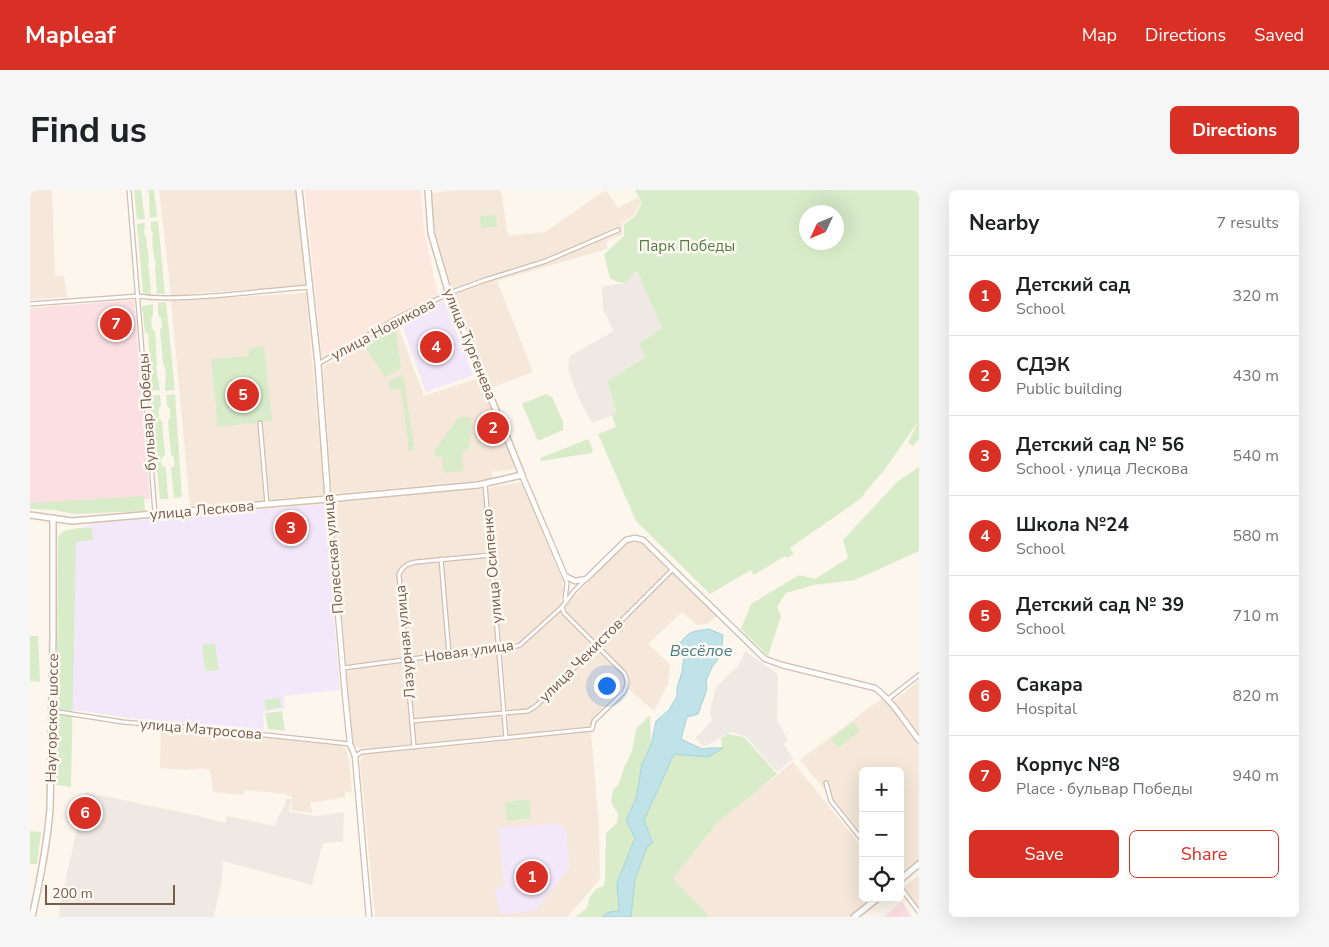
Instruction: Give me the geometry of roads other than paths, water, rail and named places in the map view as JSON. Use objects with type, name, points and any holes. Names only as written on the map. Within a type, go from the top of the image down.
[{"type":"main road","name":"Полесская улица","points":[[299,190],[318,364],[328,499]]},
{"type":"main road","name":"улица Тургенева","points":[[428,190],[431,233],[448,294],[522,475]]},
{"type":"main road","name":"улица Лескова","points":[[30,515],[72,521],[485,484],[522,475]]},
{"type":"main road","name":"Наугорское шоссе","points":[[32,917],[48,831],[52,711],[53,518]]},
{"type":"main road","points":[[904,877],[919,864]]},
{"type":"main road","points":[[854,917],[873,902]]},
{"type":"street","name":"бульвар Победы","points":[[129,190],[155,514]]},
{"type":"street","name":"улица Новикова","points":[[318,364],[401,316],[448,294],[546,261],[618,230]]},
{"type":"street","points":[[30,304],[138,296],[168,298],[309,287]]},
{"type":"street","points":[[260,423],[267,504]]},
{"type":"street","name":"улица Тургенева","points":[[522,475],[565,576]]},
{"type":"street","name":"улица Осипенко","points":[[485,484],[506,738]]},
{"type":"street","name":"Полесская улица","points":[[328,499],[342,668],[350,744],[355,756],[370,917]]},
{"type":"street","name":"Новая улица","points":[[342,668],[449,654],[499,651],[520,645],[562,607],[586,579],[626,540],[635,538],[643,540],[673,569]]},
{"type":"street","name":"Лазурная улица","points":[[414,747],[400,574],[402,568],[411,563],[491,555]]},
{"type":"street","points":[[441,559],[449,654]]},
{"type":"street","points":[[673,569],[765,659],[875,688],[882,692],[918,737]]},
{"type":"street","name":"улица Чекистов","points":[[412,721],[528,711],[536,706],[673,569]]},
{"type":"street","points":[[565,576],[575,581],[586,579]]},
{"type":"street","points":[[565,576],[567,583],[565,602]]},
{"type":"street","points":[[355,756],[362,752],[592,729],[594,721],[624,692],[627,682],[624,673],[564,613],[562,607]]},
{"type":"street","points":[[888,700],[919,674]]},
{"type":"street","name":"улица Матросова","points":[[52,711],[124,722],[350,744]]},
{"type":"street","points":[[826,783],[831,801],[859,835]]},
{"type":"street","points":[[904,892],[919,912]]},
{"type":"water","name":"Весёлое","points":[[709,629],[723,635],[721,655],[712,667],[706,681],[707,689],[698,714],[687,717],[681,739],[702,749],[723,748],[708,757],[674,754],[644,820],[653,843],[647,847],[635,879],[631,917],[602,917],[609,912],[619,911],[617,883],[635,838],[626,820],[636,799],[642,764],[651,745],[656,721],[669,710],[677,696],[684,656],[678,646],[691,633]]},
{"type":"place","name":"Корпус №8","points":[[116,324]]},
{"type":"place","name":"Школа №24","points":[[436,347]]},
{"type":"place","name":"Детский сад № 39","points":[[243,395]]},
{"type":"place","name":"СДЭК","points":[[493,428]]},
{"type":"place","name":"Детский сад № 56","points":[[291,528]]},
{"type":"place","name":"Сакара","points":[[85,813]]},
{"type":"place","name":"Детский сад","points":[[532,877]]},
{"type":"park label","name":"Парк Победы","points":[[687,246]]}]
